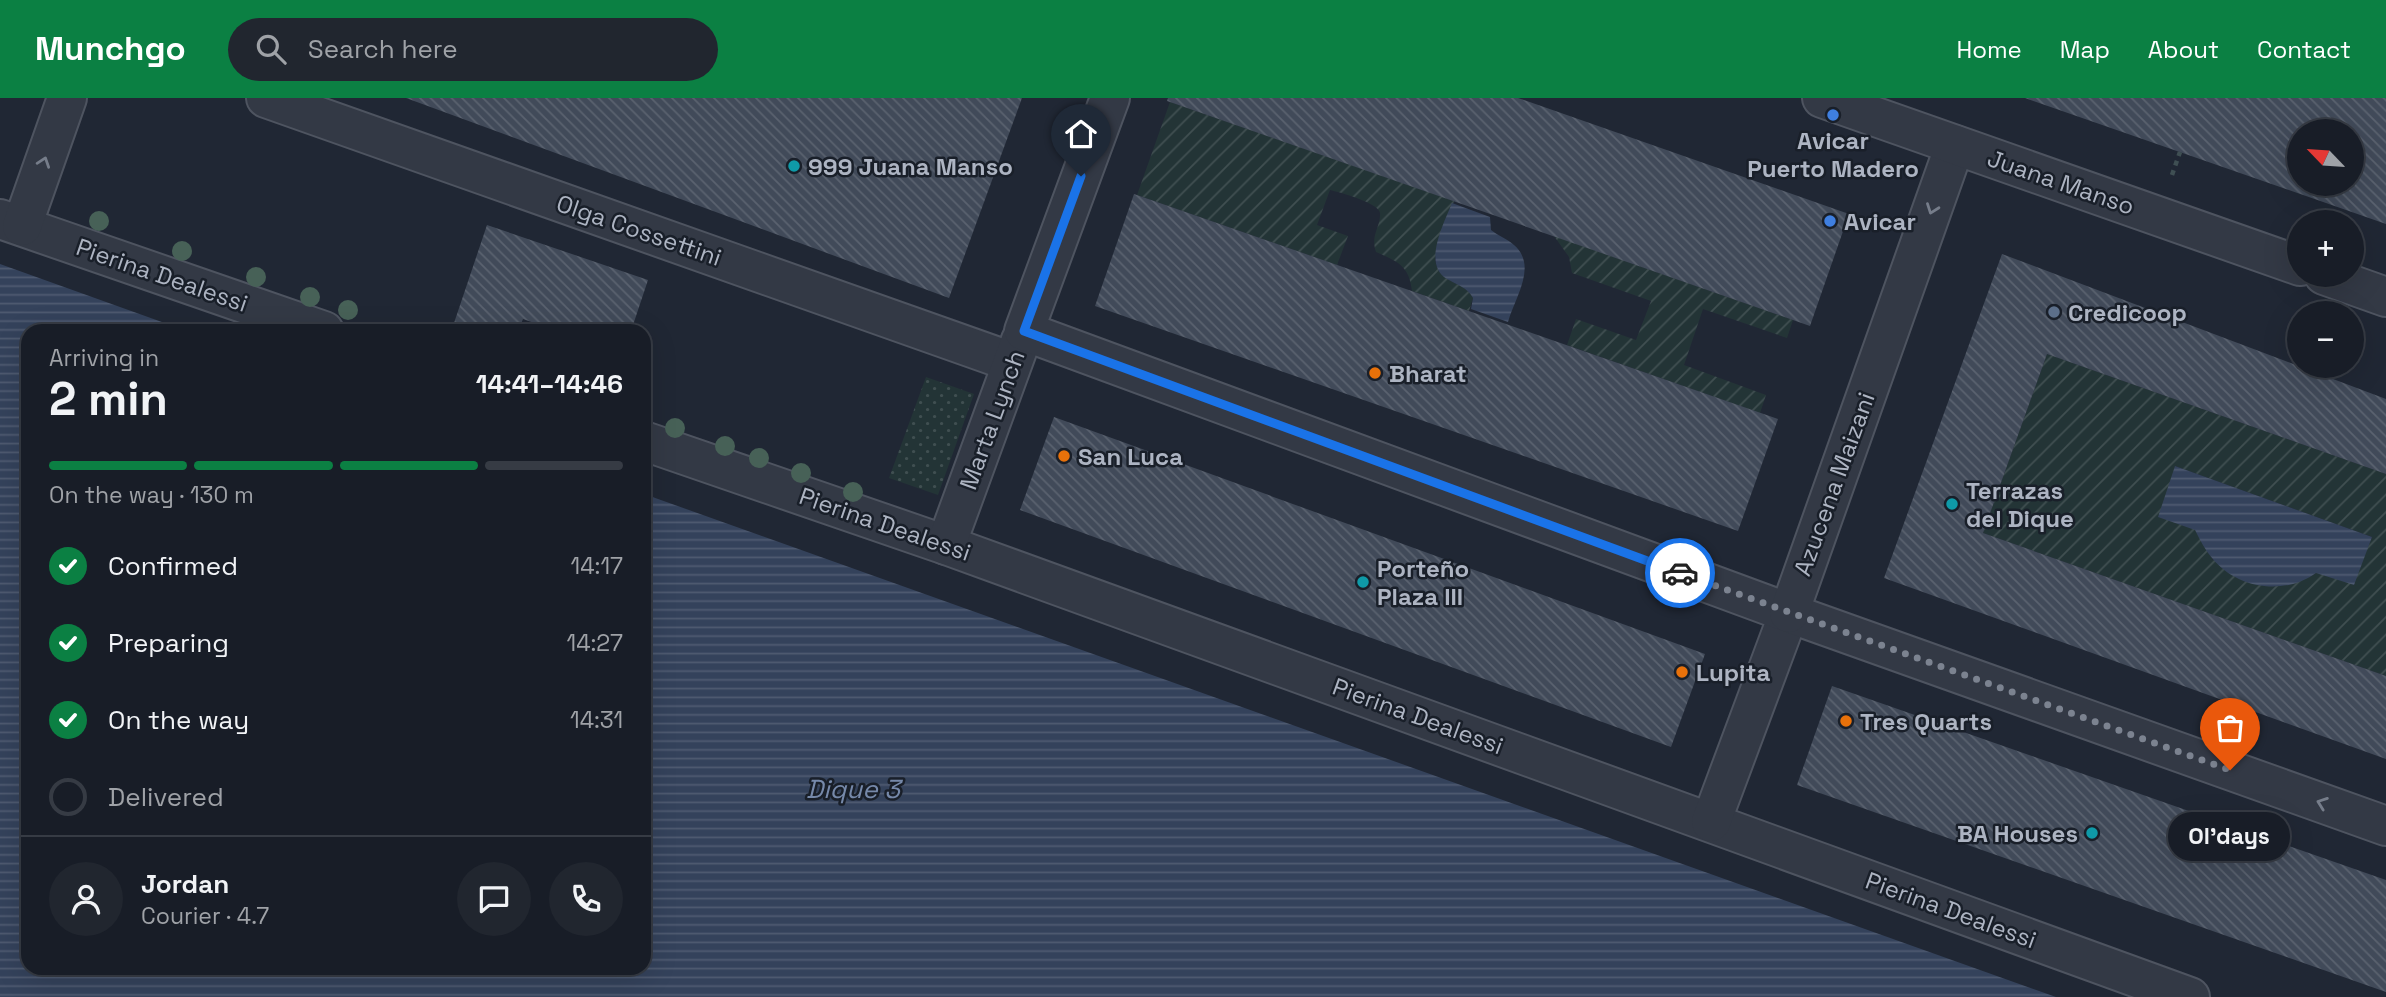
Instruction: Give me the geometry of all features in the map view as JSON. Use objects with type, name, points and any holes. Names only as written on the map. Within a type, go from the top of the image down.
[{"type":"street","points":[[11,223],[67,98]]},
{"type":"street","name":"Olga Cossettini","points":[[266,98],[1018,347],[1789,613],[2386,826]]},
{"type":"street","name":"Marta Lynch","points":[[946,545],[1110,98]]},
{"type":"street","name":"Juana Manso","points":[[1822,98],[2287,261]]},
{"type":"street","name":"Azucena Maizani","points":[[1711,822],[1789,613],[1955,145]]},
{"type":"street","name":"Pierina Dealessi","points":[[11,223],[304,324]]},
{"type":"street","points":[[2358,287],[2386,297]]},
{"type":"street","name":"Pierina Dealessi","points":[[651,443],[946,545],[2190,997]]},
{"type":"shaded area","points":[[1170,102],[1454,201],[1435,259],[1441,273],[1469,292],[1473,298],[1469,311],[1412,291],[1405,270],[1376,252],[1374,241],[1380,218],[1378,209],[1350,196],[1330,190],[1317,225],[1348,236],[1337,265],[1137,195]]},
{"type":"shaded area","points":[[1554,236],[1793,320],[1787,338],[1703,309],[1684,365],[1766,395],[1760,413],[1567,345],[1576,319],[1636,340],[1651,301],[1572,273],[1569,257]]},
{"type":"shaded area","points":[[2047,354],[2386,474],[2386,676],[1983,533]],"holes":[[[2175,466],[2372,537],[2308,578],[2213,560],[2195,530]]]},
{"type":"shaded area","points":[[926,377],[974,394],[938,495],[889,478]]},
{"type":"water","points":[[1452,203],[1490,217],[1491,230],[1512,243],[1521,253],[1524,262],[1523,282],[1508,322],[1471,309],[1471,294],[1440,273],[1435,254],[1440,232]]},
{"type":"water","name":"Dique 3","points":[[0,264],[167,324],[21,324],[21,975],[651,975],[651,496],[2056,997],[0,997]]},
{"type":"water","points":[[2175,466],[2372,537],[2354,585],[2316,573],[2290,585],[2276,587],[2261,586],[2234,577],[2212,558],[2195,530],[2158,517]]},
{"type":"building","name":"999 Juana Manso","points":[[406,98],[1022,98],[949,298]]},
{"type":"building","points":[[1168,98],[1518,98],[1849,214],[1810,326],[1167,101]]},
{"type":"building","points":[[2025,98],[2386,98],[2386,224],[2364,216],[2364,210],[2346,210],[2306,196],[2364,196],[2364,119],[2287,119],[2287,189]]},
{"type":"building","points":[[1134,194],[1778,419],[1738,531],[1095,306]]},
{"type":"building","points":[[487,225],[648,280],[633,324],[537,324],[523,319],[521,324],[454,323]]},
{"type":"building","name":"Terrazas del Dique","points":[[2002,254],[2287,362],[2287,378],[2330,378],[2386,399],[2386,474],[2047,354],[1983,533],[2386,676],[2386,759],[1884,578]]},
{"type":"building","name":"Porteño Plaza III","points":[[1054,417],[1705,654],[1671,747],[1020,510]]},
{"type":"building","name":"BA Houses","points":[[1832,686],[2386,880],[2386,992],[1797,785]]},
{"type":"way so far","points":[[1680,573],[2230,770]]},
{"type":"place","name":"Avicar Puerto Madero","points":[[1833,115]]},
{"type":"place","name":"999 Juana Manso","points":[[794,166]]},
{"type":"place","name":"Avicar","points":[[1830,221]]},
{"type":"place","name":"Credicoop","points":[[2054,312]]},
{"type":"place","name":"Bharat","points":[[1375,373]]},
{"type":"place","name":"San Luca","points":[[1064,456]]},
{"type":"place","name":"Terrazas del Dique","points":[[1952,504]]},
{"type":"place","name":"Porteño Plaza III","points":[[1363,582]]},
{"type":"place","name":"Lupita","points":[[1682,672]]},
{"type":"place","name":"Tres Quarts","points":[[1846,721]]},
{"type":"place","name":"Ol'days","points":[[2230,770]]},
{"type":"place","name":"BA Houses","points":[[2092,833]]},
{"type":"route","points":[[1081,176],[1024,331],[1680,573]]}]
